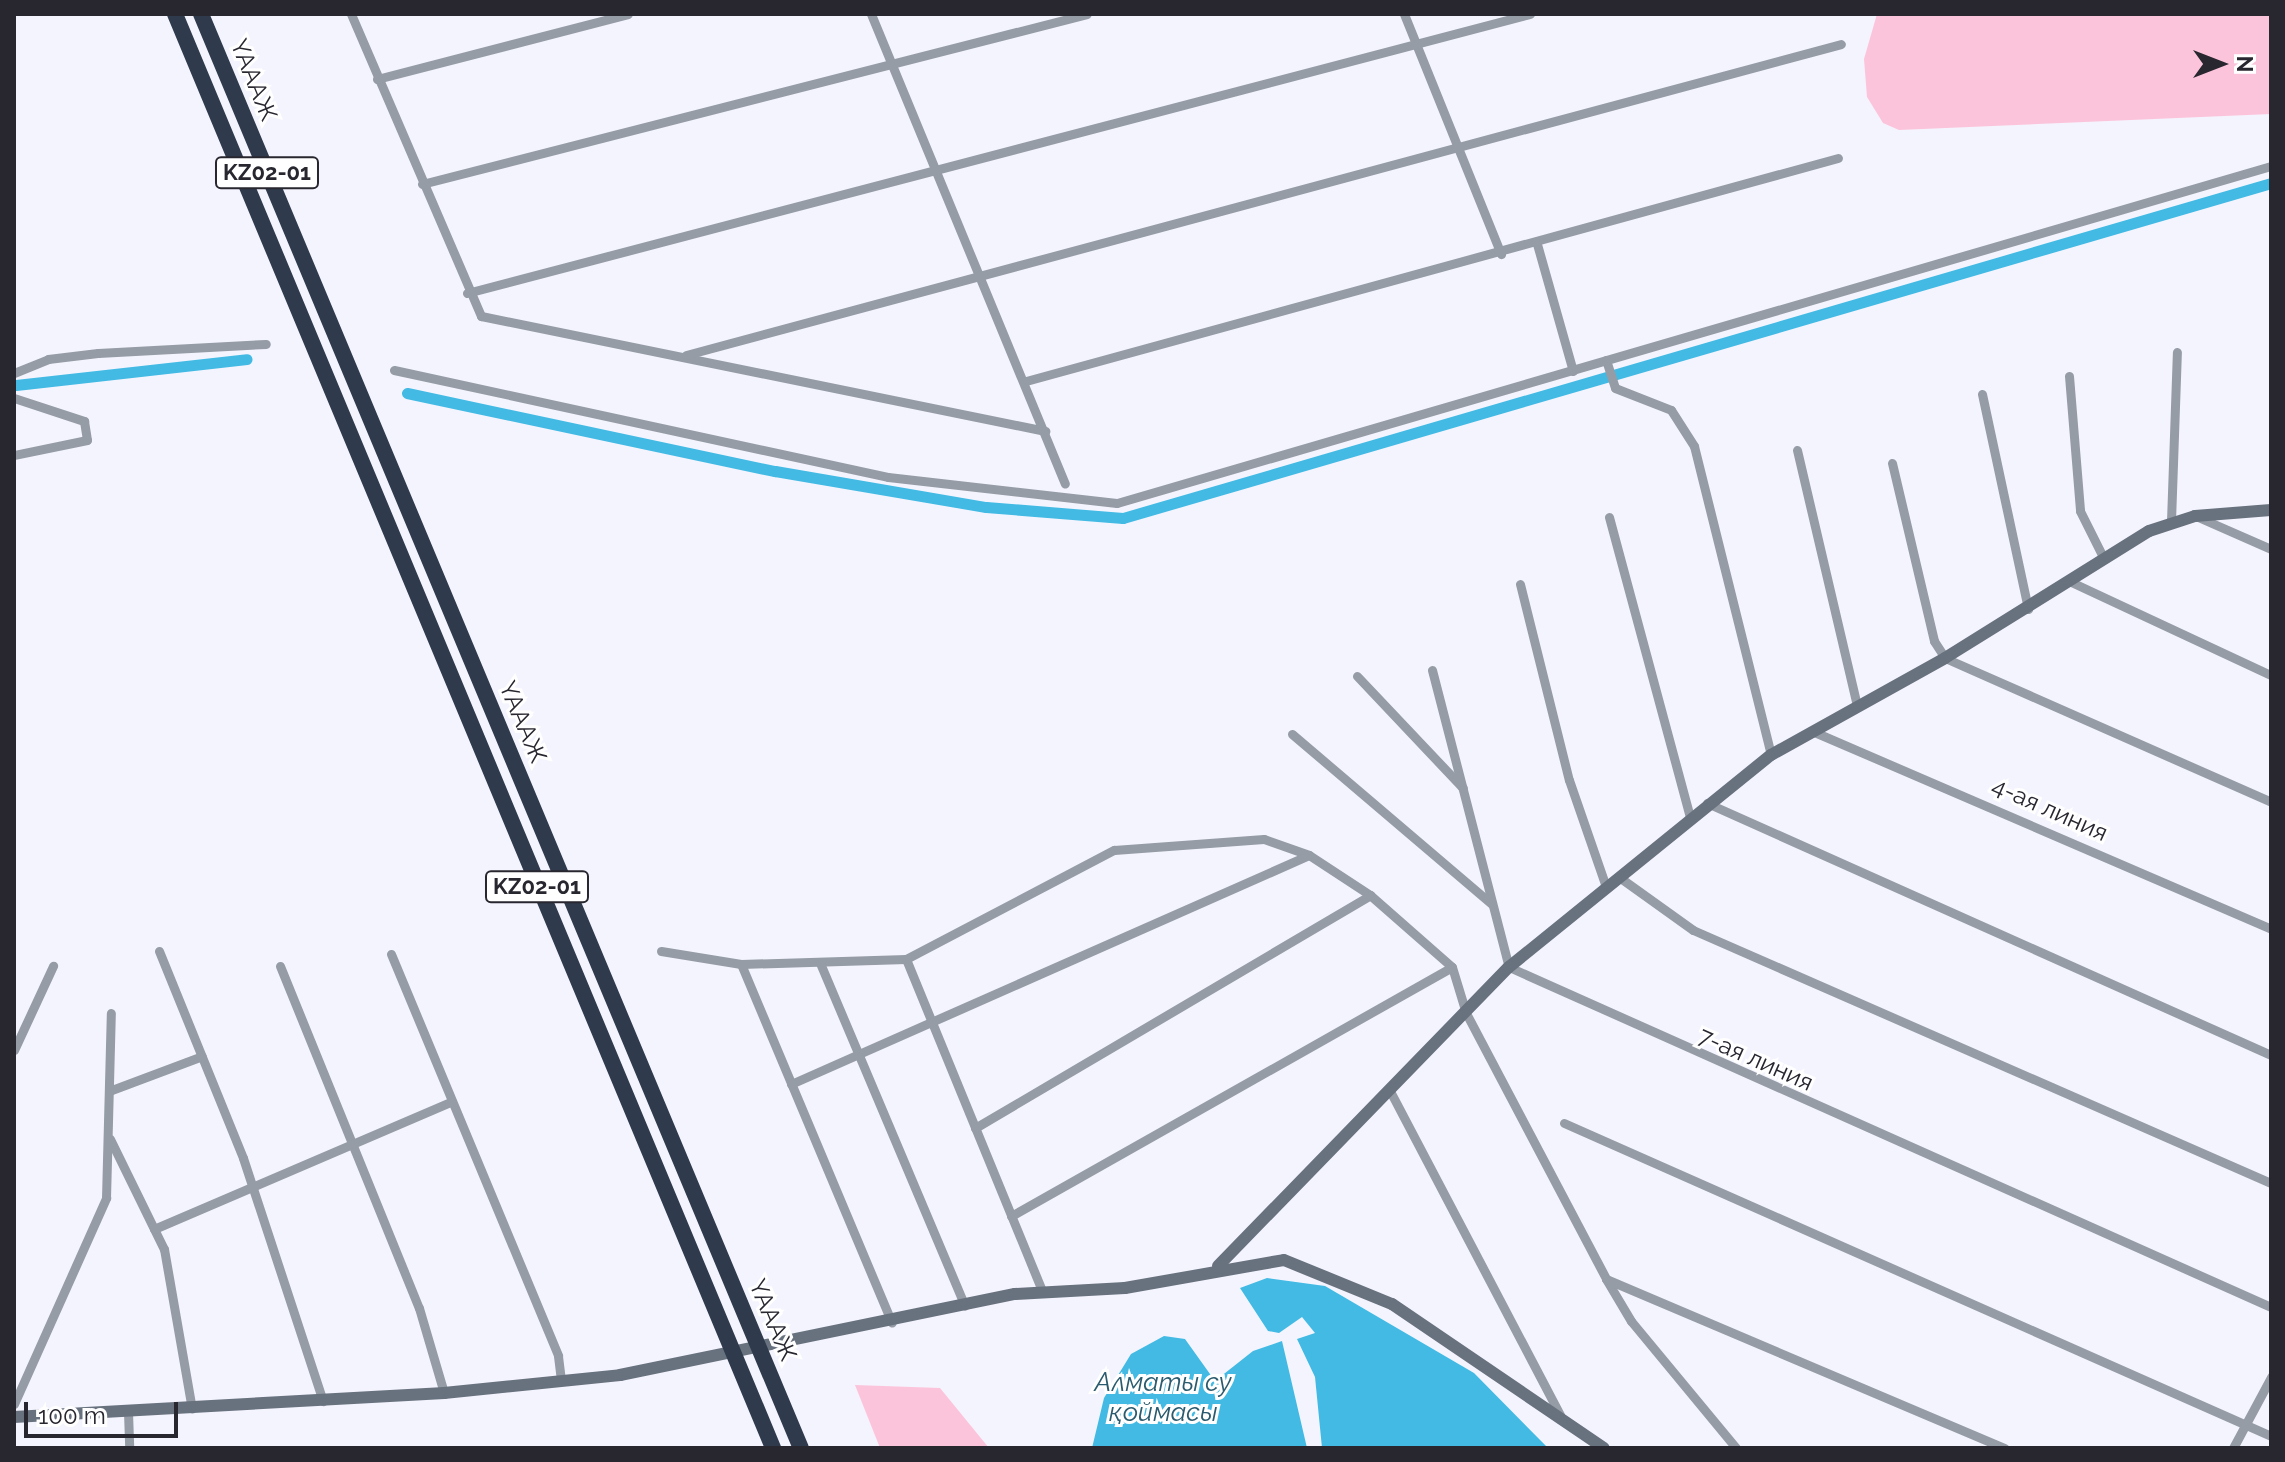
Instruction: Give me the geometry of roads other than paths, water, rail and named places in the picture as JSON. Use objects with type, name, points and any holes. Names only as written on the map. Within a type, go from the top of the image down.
[{"type":"highway","name":"ҮАААЖ","points":[[175,14],[303,328],[773,1448]]},
{"type":"highway","name":"ҮАААЖ","points":[[201,14],[801,1448]]},
{"type":"street","points":[[351,14],[467,293],[481,316],[686,355],[1045,431]]},
{"type":"street","points":[[377,79],[628,14]]},
{"type":"street","points":[[871,14],[1026,381],[1065,484]]},
{"type":"street","points":[[422,184],[1087,14]]},
{"type":"street","points":[[1404,14],[1501,254]]},
{"type":"street","points":[[467,293],[1530,14]]},
{"type":"street","points":[[686,355],[1841,44]]},
{"type":"street","points":[[1026,381],[1501,254],[1838,158]]},
{"type":"street","points":[[394,370],[888,477],[1117,503],[1573,371],[1608,365],[2271,166]]},
{"type":"street","points":[[1537,244],[1573,371]]},
{"type":"street","points":[[14,373],[48,359],[98,353],[266,344]]},
{"type":"street","points":[[2171,521],[2177,352]]},
{"type":"street","points":[[1608,365],[1615,388],[1671,410],[1694,446],[1771,755]]},
{"type":"street","points":[[2069,376],[2080,511],[2104,559]]},
{"type":"street","points":[[1982,394],[2028,609]]},
{"type":"street","points":[[14,398],[57,406],[84,421],[87,440],[14,455]]},
{"type":"street","points":[[1797,450],[1857,705]]},
{"type":"street","points":[[1892,463],[1934,641],[1945,658],[2271,802]]},
{"type":"street","points":[[1218,1266],[1509,967],[1707,803],[1771,755],[1945,658],[2171,521],[2271,510]]},
{"type":"street","points":[[2195,516],[2271,549]]},
{"type":"street","points":[[1609,517],[1690,818]]},
{"type":"street","points":[[2069,581],[2271,675]]},
{"type":"street","points":[[1520,584],[1569,780],[1606,887]]},
{"type":"street","points":[[1432,670],[1509,967]]},
{"type":"street","points":[[1357,676],[1465,791]]},
{"type":"street","name":"4-ая линия","points":[[1812,731],[2271,929]]},
{"type":"street","points":[[1292,734],[1492,904]]},
{"type":"street","points":[[1707,803],[2271,1055]]},
{"type":"street","points":[[661,951],[741,964],[906,959],[1114,850],[1264,839],[1309,855],[1370,895],[1452,967],[1466,1013],[1606,1279],[1631,1321],[1736,1448]]},
{"type":"street","points":[[791,1084],[1309,855]]},
{"type":"street","points":[[1619,877],[1693,930],[2271,1183]]},
{"type":"street","points":[[975,1128],[1370,895]]},
{"type":"street","points":[[159,951],[251,1182],[323,1401]]},
{"type":"street","points":[[391,954],[558,1356],[561,1380]]},
{"type":"street","points":[[906,959],[1042,1290]]},
{"type":"street","points":[[820,963],[965,1306]]},
{"type":"street","points":[[741,964],[892,1323]]},
{"type":"street","points":[[14,1050],[53,966]]},
{"type":"street","points":[[280,966],[419,1308],[444,1393]]},
{"type":"street","points":[[1011,1216],[1452,967]]},
{"type":"street","name":"7-ая линия","points":[[1509,967],[2271,1307]]},
{"type":"street","points":[[14,1404],[106,1198],[111,1013]]},
{"type":"street","points":[[109,1091],[202,1056]]},
{"type":"street","points":[[1390,1091],[1560,1415]]},
{"type":"street","points":[[154,1229],[251,1182],[452,1101]]},
{"type":"street","points":[[1564,1123],[2271,1436]]},
{"type":"street","points":[[108,1136],[164,1249],[192,1409]]},
{"type":"street","points":[[14,1417],[444,1393],[561,1380],[892,1323],[1042,1290],[1125,1288],[1218,1266],[1284,1260],[1314,1266],[1392,1304],[1560,1415],[1604,1448]]},
{"type":"street","points":[[1606,1279],[2005,1448]]},
{"type":"street","points":[[2233,1448],[2271,1377]]},
{"type":"street","points":[[128,1412],[129,1448]]},
{"type":"water","points":[[1267,1278],[1325,1286],[1474,1373],[1548,1448],[1322,1448],[1315,1377],[1297,1339],[1315,1333],[1302,1317],[1279,1333],[1268,1331],[1240,1288]]},
{"type":"water","name":"Алматы су қоймасы","points":[[1164,1336],[1185,1339],[1215,1381],[1253,1351],[1282,1341],[1307,1448],[1092,1448],[1104,1398],[1131,1354]]},
{"type":"waterway","points":[[407,393],[775,471],[986,507],[1123,518],[2271,183]]},
{"type":"waterway","points":[[16,385],[247,359]]}]
